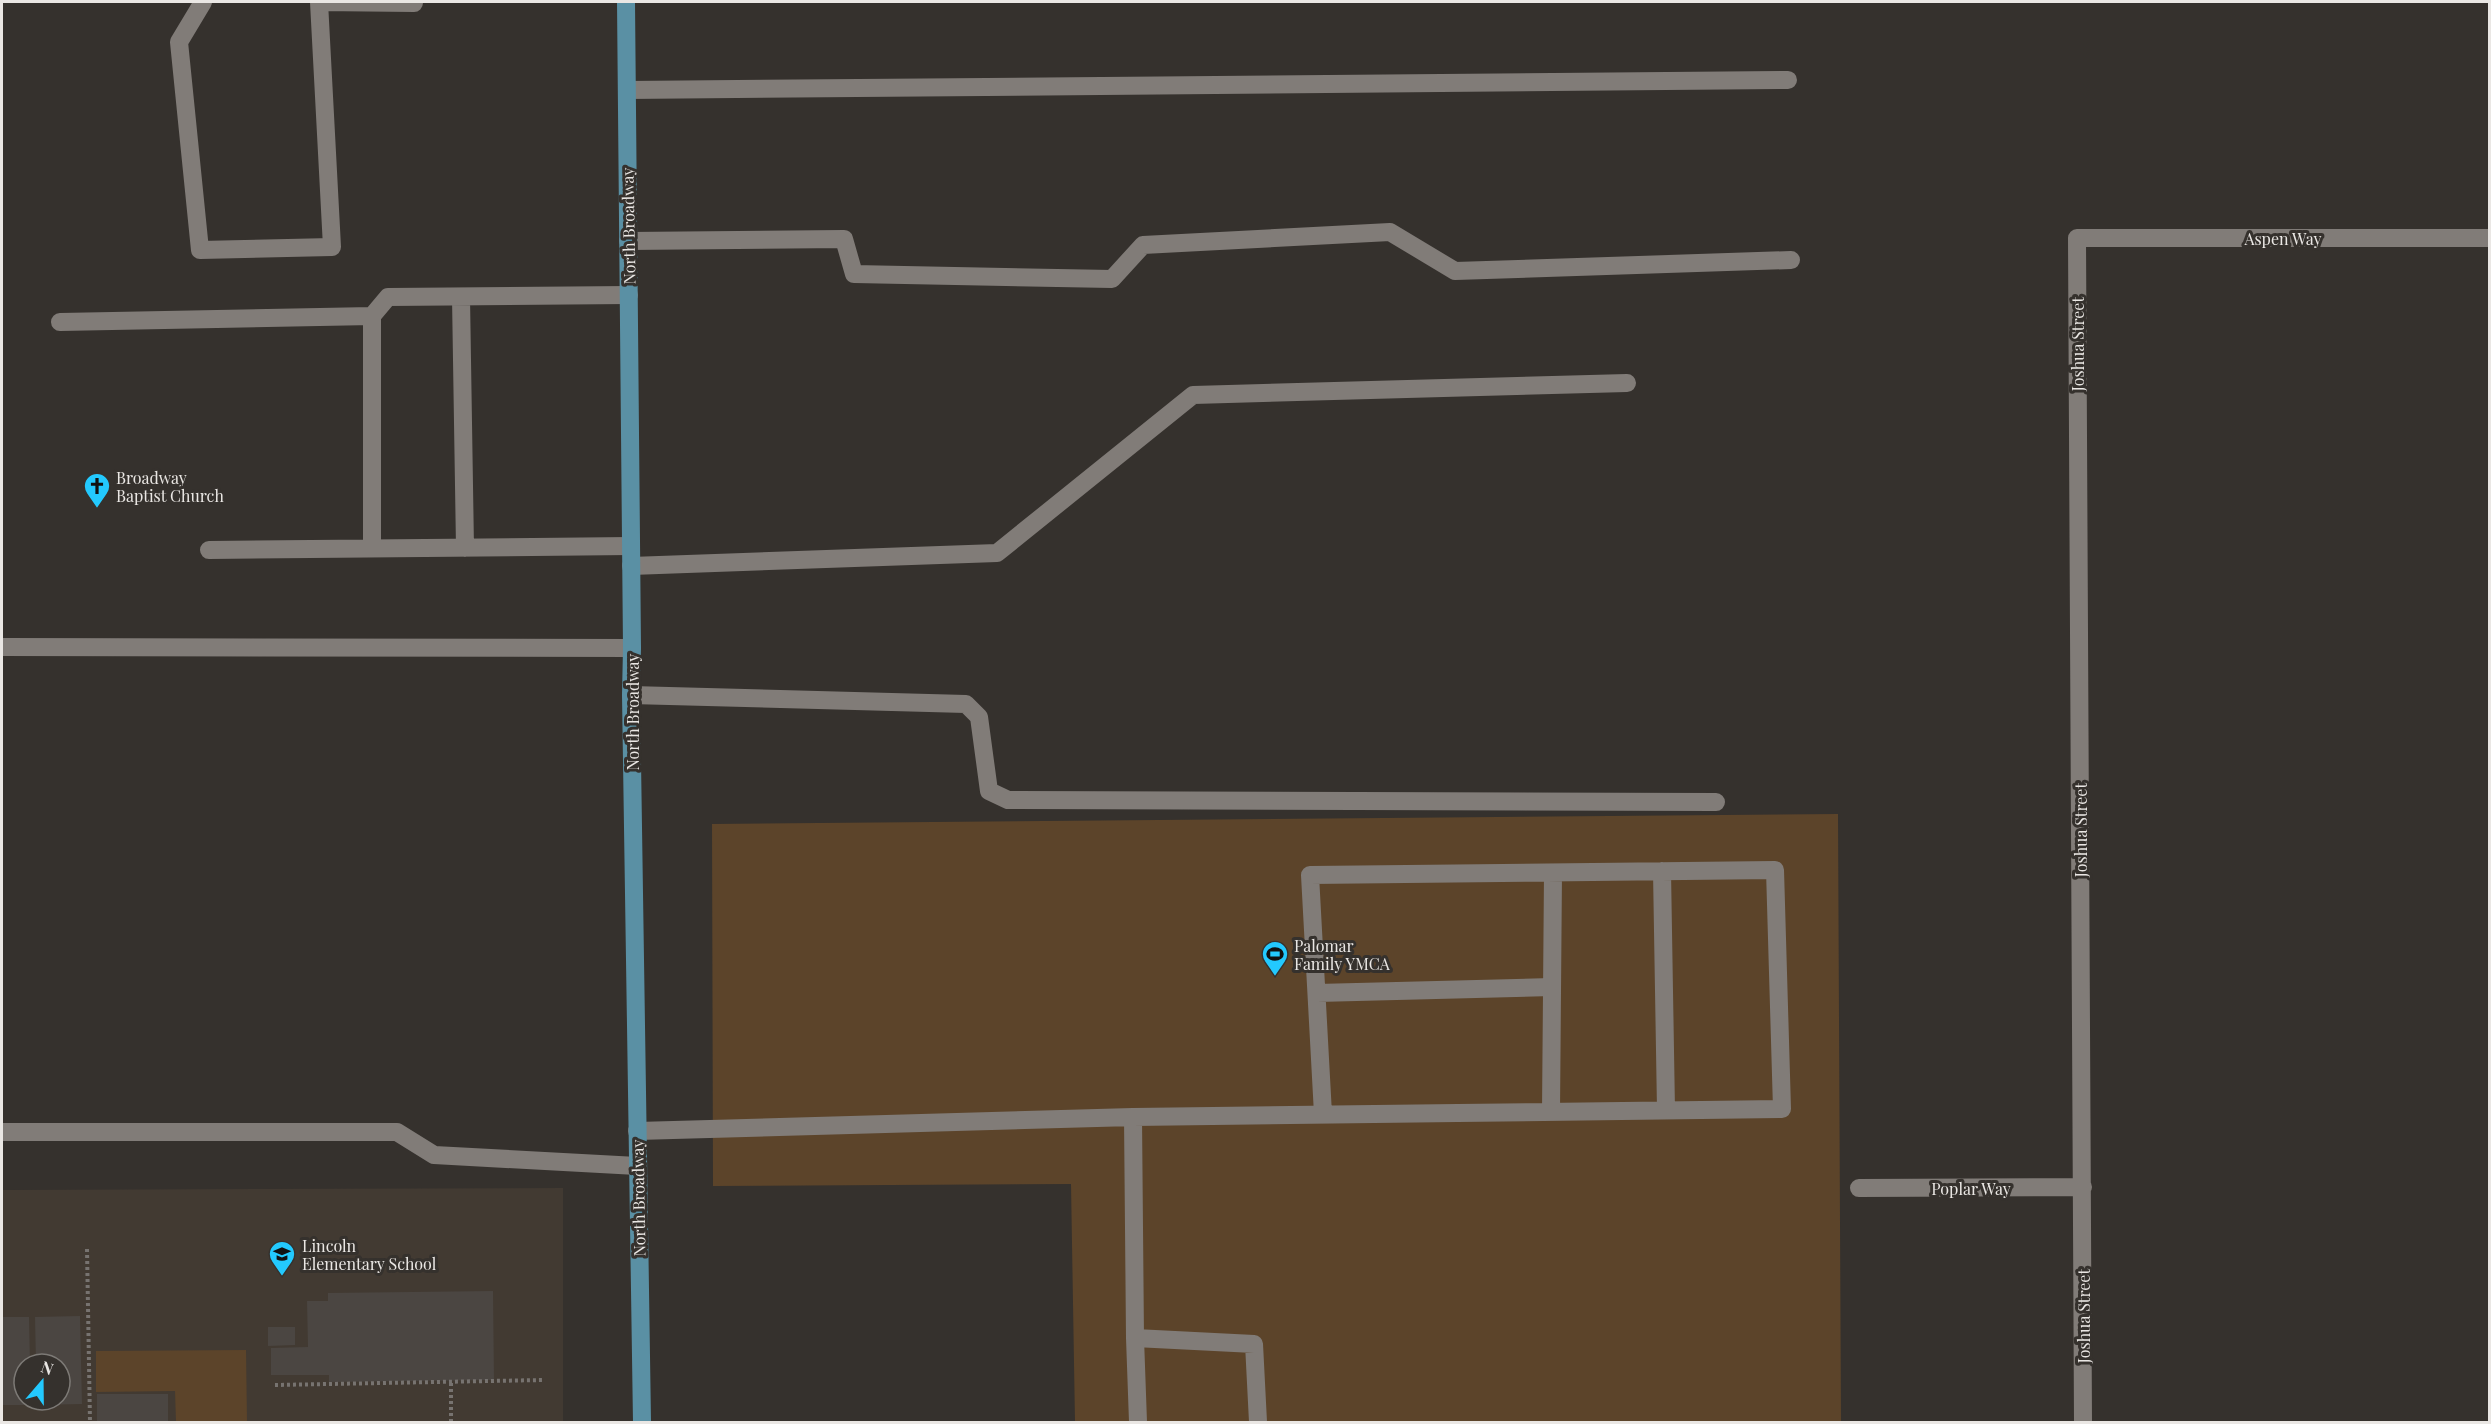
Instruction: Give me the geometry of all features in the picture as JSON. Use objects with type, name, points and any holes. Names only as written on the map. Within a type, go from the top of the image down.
[{"type":"main road","name":"North Broadway","points":[[626,2],[632,546],[631,696],[642,1422]]},
{"type":"street","points":[[204,2],[178,42],[200,250],[332,247],[319,2],[414,3]]},
{"type":"street","points":[[627,90],[1788,80]]},
{"type":"street","points":[[628,241],[844,239],[854,274],[1113,279],[1143,245],[1390,232],[1455,271],[1791,260]]},
{"type":"street","name":"Aspen Way","points":[[2077,238],[2490,238]]},
{"type":"street","name":"Joshua Street","points":[[2077,238],[2083,1422]]},
{"type":"street","points":[[372,548],[372,316],[388,297],[629,295]]},
{"type":"street","points":[[461,297],[465,548]]},
{"type":"street","points":[[60,322],[372,316]]},
{"type":"street","points":[[631,566],[997,553],[1193,395],[1627,383]]},
{"type":"street","points":[[209,550],[632,546]]},
{"type":"street","points":[[2,647],[632,648]]},
{"type":"street","points":[[631,696],[966,704],[979,717],[988,791],[1008,800],[1716,802]]},
{"type":"street","points":[[637,1131],[1132,1117],[1782,1109],[1775,870],[1310,875],[1323,1114]]},
{"type":"street","points":[[1662,872],[1666,1110]]},
{"type":"street","points":[[1551,1112],[1552,873]]},
{"type":"street","points":[[1317,993],[1552,987]]},
{"type":"street","points":[[1132,1117],[1138,1422]]},
{"type":"street","points":[[2,1132],[397,1132],[434,1155],[637,1166]]},
{"type":"street","name":"Poplar Way","points":[[1859,1188],[2083,1187]]},
{"type":"street","points":[[1135,1338],[1254,1344],[1258,1422]]},
{"type":"path","points":[[87,1249],[90,1422]]},
{"type":"path","points":[[275,1385],[543,1380]]},
{"type":"path","points":[[451,1381],[451,1422]]},
{"type":"shaded area","name":"Palomar Family YMCA","points":[[1838,814],[1841,1422],[1075,1422],[1071,1184],[713,1186],[712,824]]},
{"type":"shaded area","name":"Lincoln Elementary School","points":[[563,1188],[563,1422],[2,1422],[2,1190]]},
{"type":"shaded area","points":[[246,1350],[247,1421],[176,1422],[175,1391],[96,1392],[96,1351]]},
{"type":"building","points":[[493,1291],[494,1380],[329,1382],[329,1375],[271,1375],[271,1348],[308,1347],[307,1301],[328,1301],[328,1293]]},
{"type":"building","points":[[80,1316],[82,1404],[72,1404],[72,1352],[36,1352],[35,1317]]},
{"type":"building","points":[[2,1317],[29,1317],[30,1352],[12,1352],[12,1405],[2,1405]]},
{"type":"building","points":[[268,1327],[295,1327],[295,1345],[268,1346]]},
{"type":"building","points":[[97,1394],[168,1394],[168,1422],[97,1422]]},
{"type":"place","name":"Broadway Baptist Church","points":[[97,509]]},
{"type":"place","name":"Palomar Family YMCA","points":[[1275,977]]},
{"type":"place","name":"Lincoln Elementary School","points":[[282,1277]]}]
